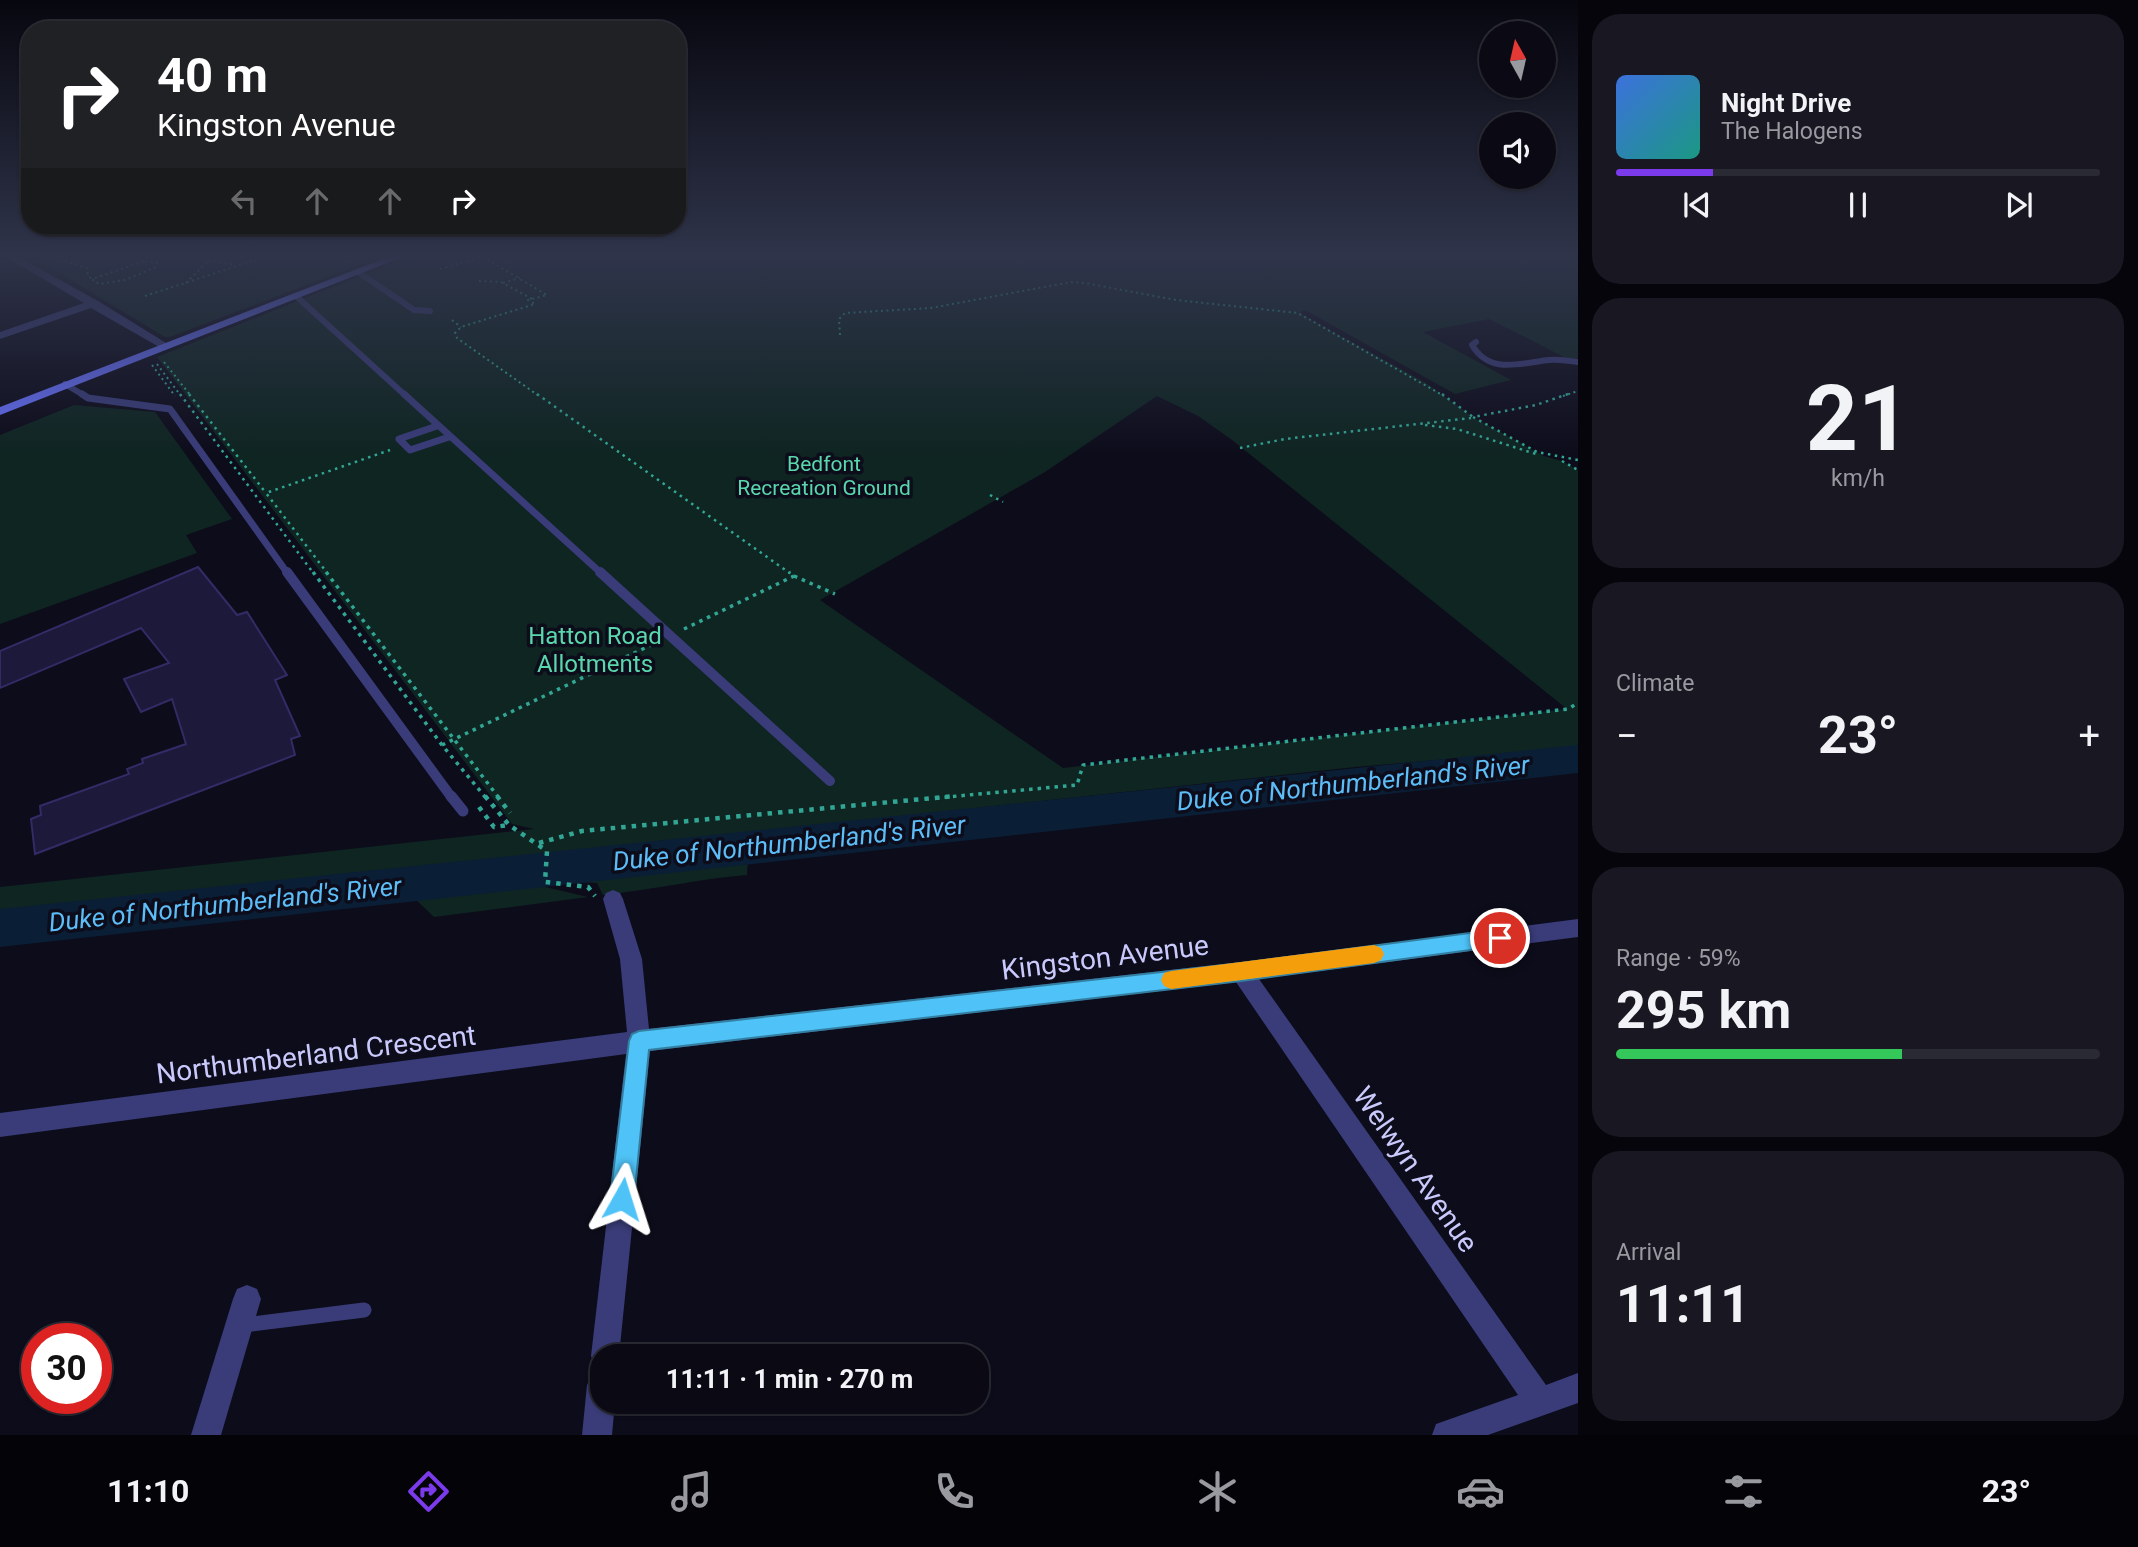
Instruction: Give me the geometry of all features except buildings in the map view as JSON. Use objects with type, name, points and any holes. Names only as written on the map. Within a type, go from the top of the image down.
[{"type":"street","points":[[0,336],[43,321]]},
{"type":"street","points":[[124,321],[166,346]]},
{"type":"street","points":[[0,411],[231,321]]},
{"type":"street","points":[[606,1344],[639,1041],[631,958],[613,899]]},
{"type":"street","name":"Kingston Avenue","points":[[639,1041],[1241,972],[1578,928]]},
{"type":"street","name":"Welwyn Avenue","points":[[1241,972],[1541,1402]]},
{"type":"street","name":"Northumberland Crescent","points":[[0,1125],[639,1041]]},
{"type":"street","points":[[206,1435],[243,1312]]},
{"type":"street","points":[[1447,1435],[1578,1388]]},
{"type":"street","points":[[597,1435],[599,1414]]},
{"type":"lane","points":[[323,321],[830,780]]},
{"type":"lane","points":[[1476,342],[1472,345],[1477,354],[1511,368],[1552,360],[1578,362]]},
{"type":"lane","points":[[65,384],[88,398],[170,409],[431,773],[463,811]]},
{"type":"lane","points":[[437,426],[399,439],[410,450],[449,437]]},
{"type":"lane","points":[[243,1312],[364,1310]]},
{"type":"path","points":[[453,321],[461,327]]},
{"type":"path","points":[[480,321],[461,327],[455,333],[457,338],[794,576],[835,594]]},
{"type":"path","points":[[839,321],[840,335]]},
{"type":"path","points":[[1313,321],[1426,383],[1473,417],[1544,456]]},
{"type":"path","points":[[148,354],[160,357],[267,492],[510,813]]},
{"type":"path","points":[[148,354],[442,745],[509,825],[547,851],[545,882],[588,887],[598,901],[613,899]]},
{"type":"path","points":[[1240,448],[1285,439],[1473,417],[1536,405],[1578,391]]},
{"type":"path","points":[[1420,425],[1457,429],[1562,461],[1578,470]]},
{"type":"path","points":[[267,492],[405,445]]},
{"type":"path","points":[[1562,461],[1578,460]]},
{"type":"path","points":[[990,495],[1003,502]]},
{"type":"path","points":[[442,745],[794,576]]},
{"type":"path","points":[[539,843],[582,831],[1077,785],[1079,770],[1083,765],[1568,709],[1578,703]]},
{"type":"green space","points":[[139,321],[212,321],[170,337],[165,337]]},
{"type":"green space","points":[[248,321],[1313,321],[1426,383],[1473,417],[1544,456],[1562,461],[1578,470],[1578,748],[1355,767],[0,914],[0,887],[534,829],[512,824],[157,357]],"holes":[[[1157,396],[1198,416],[1232,440],[1567,709],[1063,768],[820,600],[1045,472]]]},
{"type":"green space","points":[[1325,321],[1479,321],[1423,332],[1511,380],[1455,394]]},
{"type":"green space","points":[[1493,321],[1578,321],[1578,358],[1566,358]]},
{"type":"green space","points":[[74,405],[155,412],[232,519],[186,535],[197,553],[0,624],[0,435]]},
{"type":"green space","points":[[748,856],[747,875],[621,893],[603,895],[597,883],[551,881]]},
{"type":"green space","points":[[540,883],[541,886],[588,897],[434,917],[412,896]]},
{"type":"waterway","name":"Duke of Northumberland's River","points":[[0,928],[1578,759]]},
{"type":"slow traffic","points":[[1171,980],[1374,954]]},
{"type":"route","points":[[622,1199],[639,1041],[1241,972],[1500,938]]},
{"type":"park label","name":"Bedfont Recreation Ground","points":[[824,476]]},
{"type":"park label","name":"Hatton Road Allotments","points":[[595,650]]}]
